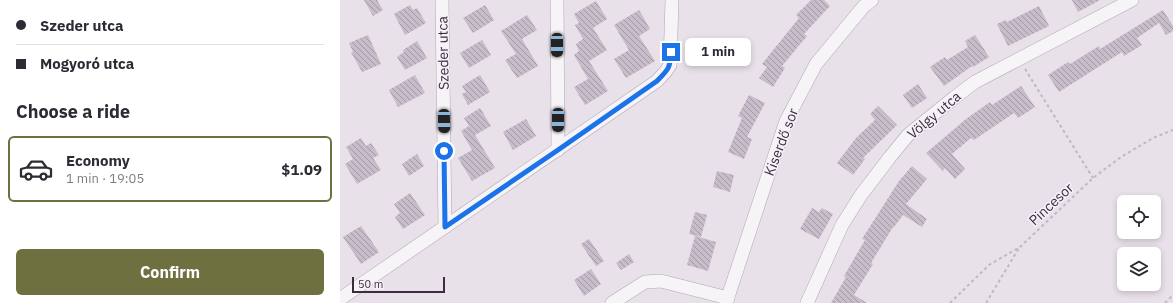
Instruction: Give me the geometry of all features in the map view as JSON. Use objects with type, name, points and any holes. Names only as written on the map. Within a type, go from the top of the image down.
[{"type":"street","name":"Szeder utca","points":[[442,0],[445,227]]},
{"type":"street","points":[[557,0],[558,150]]},
{"type":"street","points":[[340,299],[657,81],[670,65],[672,0]]},
{"type":"street","name":"Kiserdő sor","points":[[727,300],[786,121],[816,64],[864,6],[872,0]]},
{"type":"street","name":"Völgy utca","points":[[806,303],[842,225],[861,195],[908,135],[975,82],[1132,0]]},
{"type":"street","points":[[612,303],[645,282],[661,281],[727,300]]},
{"type":"path","points":[[1018,59],[1093,178]]},
{"type":"path","name":"Pincesor","points":[[950,303],[989,265],[1020,247],[1093,178],[1121,157],[1153,138],[1173,130]]},
{"type":"path","points":[[986,303],[1020,247]]},
{"type":"path","points":[[1165,303],[1173,295]]},
{"type":"building","points":[[364,0],[377,0],[383,10],[373,16]]},
{"type":"building","points":[[811,0],[824,0],[830,6],[804,34],[807,36],[782,66],[785,68],[773,87],[759,78],[767,67],[762,64],[799,18],[796,15]]},
{"type":"building","points":[[1072,0],[1100,0],[1078,12]]},
{"type":"building","points":[[596,1],[607,19],[593,28],[607,50],[589,61],[608,91],[585,105],[574,87],[588,79],[574,55],[579,51],[576,44],[583,39],[575,25],[579,23],[574,14]]},
{"type":"building","points":[[410,5],[413,10],[417,8],[426,23],[405,35],[394,14]]},
{"type":"building","points":[[485,5],[494,20],[473,33],[463,18]]},
{"type":"building","points":[[1039,6],[1049,26],[1008,46],[997,24],[1006,20],[1007,22]]},
{"type":"building","points":[[639,10],[650,29],[639,36],[655,61],[626,78],[614,59],[629,50],[614,25]]},
{"type":"building","points":[[1163,10],[1173,26],[1173,31],[1166,35],[1159,23],[1137,38],[1142,45],[1124,56],[1122,52],[1059,92],[1048,75],[1068,62],[1070,64],[1099,46],[1100,49]]},
{"type":"building","points":[[527,15],[537,30],[522,39],[538,66],[517,78],[505,60],[516,54],[501,31]]},
{"type":"building","points":[[368,35],[381,64],[362,72],[351,52],[353,52],[349,43]]},
{"type":"building","points":[[975,35],[989,57],[973,67],[972,66],[944,86],[930,67],[945,57],[947,60],[968,47],[965,41]]},
{"type":"building","points":[[482,40],[491,55],[469,68],[460,53]]},
{"type":"building","points":[[417,41],[427,58],[405,70],[397,57],[404,52],[403,50]]},
{"type":"building","points":[[415,75],[425,93],[398,107],[389,90]]},
{"type":"building","points":[[480,75],[490,92],[468,105],[462,94],[466,92],[462,86]]},
{"type":"building","points":[[918,84],[927,98],[912,108],[903,95]]},
{"type":"building","points":[[1021,86],[1035,107],[1018,118],[1014,113],[974,140],[971,138],[952,154],[965,169],[955,179],[945,168],[943,171],[926,153],[966,119],[990,102],[992,105]]},
{"type":"building","points":[[749,95],[765,103],[747,137],[752,139],[744,159],[728,152],[742,118],[738,116]]},
{"type":"building","points":[[878,106],[897,125],[863,158],[865,159],[853,175],[837,163],[856,138],[875,120],[870,114]]},
{"type":"building","points":[[480,108],[491,126],[475,135],[495,168],[472,181],[458,158],[472,150],[461,131],[469,126],[464,118]]},
{"type":"building","points":[[526,119],[536,136],[513,150],[503,132]]},
{"type":"building","points":[[361,138],[366,146],[371,143],[379,155],[373,158],[381,170],[357,184],[345,164],[353,159],[346,147]]},
{"type":"building","points":[[417,154],[424,166],[409,176],[402,164]]},
{"type":"building","points":[[912,166],[927,179],[906,204],[927,219],[922,227],[903,215],[893,227],[854,295],[867,303],[831,303],[846,277],[844,276],[865,240],[862,239],[899,181]]},
{"type":"building","points":[[717,171],[734,175],[730,192],[713,187]]},
{"type":"building","points":[[410,193],[425,215],[403,229],[395,217],[400,213],[394,204]]},
{"type":"building","points":[[812,208],[819,212],[822,208],[833,214],[819,239],[800,229]]},
{"type":"building","points":[[695,212],[707,215],[701,237],[689,234]]},
{"type":"building","points":[[361,226],[379,252],[361,264],[343,237]]},
{"type":"building","points":[[695,236],[716,242],[708,271],[687,265]]},
{"type":"building","points":[[589,239],[604,261],[596,266],[581,244]]},
{"type":"building","points":[[629,254],[634,262],[621,270],[616,263]]},
{"type":"building","points":[[591,269],[601,284],[584,296],[574,280]]},
{"type":"route","points":[[444,151],[445,227],[657,81],[670,65],[671,52]]}]
